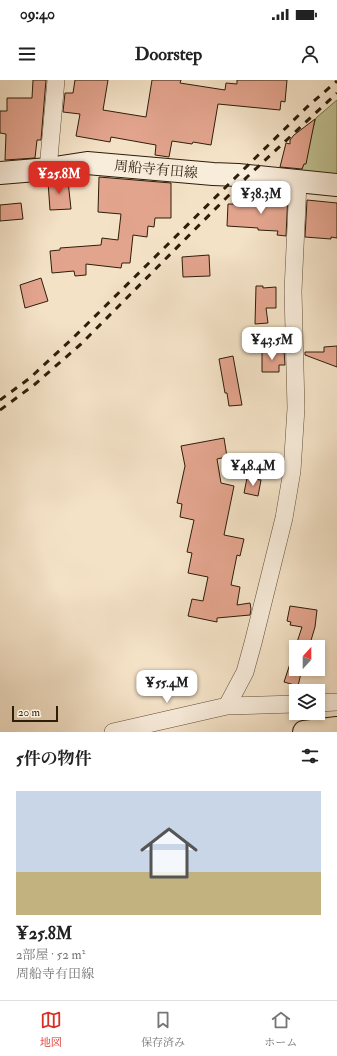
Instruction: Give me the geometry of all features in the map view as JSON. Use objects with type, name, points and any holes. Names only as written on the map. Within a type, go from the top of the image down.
[{"type":"highway","points":[[304,732],[337,728]]},
{"type":"main road","name":"周船寺有田線","points":[[0,173],[48,169],[87,163],[238,175],[337,185]]},
{"type":"street","points":[[48,169],[56,80]]},
{"type":"street","points":[[227,706],[245,672],[284,518],[292,471],[296,408],[293,291],[298,182]]},
{"type":"street","points":[[325,703],[337,702]]},
{"type":"street","points":[[113,732],[227,706],[289,704]]},
{"type":"green space","points":[[337,100],[337,185],[298,182],[316,118]]},
{"type":"building","points":[[33,80],[46,80],[41,140],[37,140],[35,158],[5,160],[6,134],[0,133],[0,111],[7,111],[7,98],[32,98]]},
{"type":"building","points":[[75,80],[108,80],[103,110],[146,117],[152,80],[181,80],[180,83],[225,90],[226,83],[237,84],[237,80],[287,80],[285,102],[281,101],[280,110],[218,104],[211,145],[172,141],[169,157],[155,155],[156,145],[111,137],[110,142],[76,136],[80,114],[63,112],[65,93],[73,93]]},
{"type":"building","points":[[315,119],[306,164],[304,164],[302,169],[280,167],[286,143],[290,144],[290,140],[294,135]]},
{"type":"building","points":[[99,177],[171,183],[171,218],[155,218],[154,227],[148,226],[147,237],[133,235],[130,263],[122,263],[121,268],[86,264],[86,275],[75,276],[74,271],[52,273],[50,251],[60,250],[60,248],[101,245],[102,238],[118,240],[121,214],[98,212]]},
{"type":"building","points":[[64,179],[64,181],[68,181],[71,209],[50,210],[48,182]]},
{"type":"building","points":[[273,191],[288,193],[286,236],[277,235],[278,231],[227,226],[228,204],[272,205]]},
{"type":"building","points":[[307,200],[337,203],[337,238],[305,237]]},
{"type":"building","points":[[21,203],[23,219],[0,221],[0,205]]},
{"type":"building","points":[[209,255],[210,276],[183,277],[182,257]]},
{"type":"building","points":[[41,278],[48,301],[25,308],[20,285]]},
{"type":"building","points":[[256,286],[263,286],[263,288],[276,287],[276,308],[266,308],[268,323],[255,324]]},
{"type":"building","points":[[337,346],[337,367],[305,355],[305,352],[324,352],[324,347]]},
{"type":"building","points":[[262,351],[284,351],[285,365],[279,365],[279,372],[262,372]]},
{"type":"building","points":[[233,356],[242,405],[229,406],[227,393],[225,393],[219,359]]},
{"type":"building","points":[[224,438],[227,457],[217,459],[221,483],[234,486],[224,535],[244,539],[240,556],[237,555],[231,585],[240,587],[237,605],[250,603],[251,609],[250,615],[217,618],[217,622],[188,616],[192,599],[203,601],[208,577],[188,573],[192,553],[187,552],[194,520],[180,517],[182,504],[177,503],[185,466],[181,446]]},
{"type":"building","points":[[247,478],[261,480],[258,496],[244,493]]},
{"type":"building","points":[[290,606],[317,610],[315,627],[311,640],[298,640],[302,627],[290,625],[291,622],[287,621]]},
{"type":"building","points":[[289,667],[289,676],[300,676],[298,684],[284,682]]},
{"type":"railway","points":[[0,400],[30,378],[74,337],[307,107],[337,81]]},
{"type":"railway","points":[[0,410],[34,385],[81,344],[247,177],[337,93]]}]
